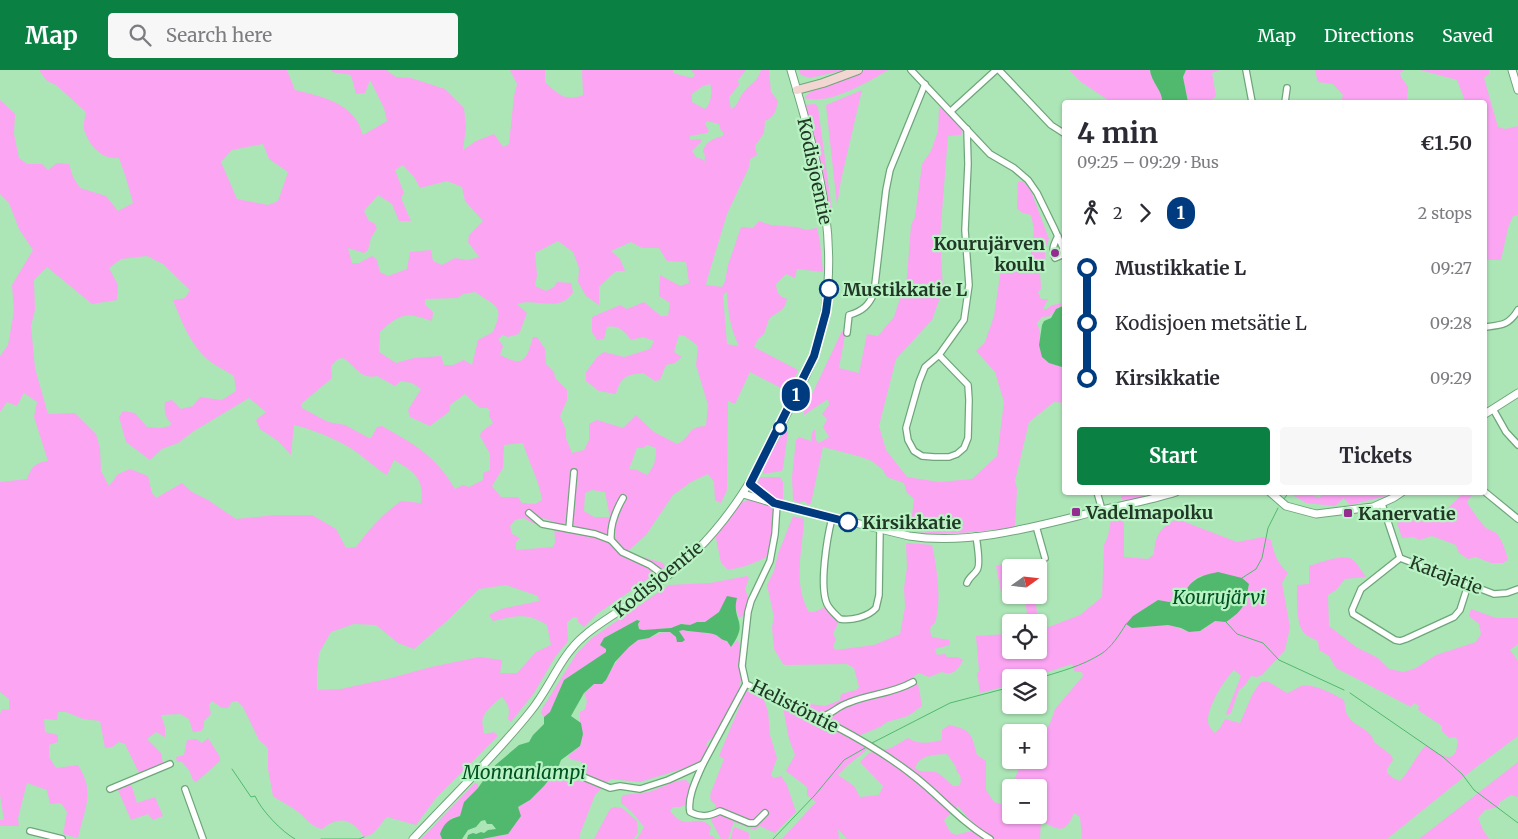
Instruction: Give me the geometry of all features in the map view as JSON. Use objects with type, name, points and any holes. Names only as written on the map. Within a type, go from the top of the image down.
[{"type":"main road","points":[[797,90],[858,70]]},
{"type":"street","name":"Kodisjoentie","points":[[413,839],[532,711],[568,654],[583,636],[682,564],[727,517],[750,484],[814,356],[824,319],[829,289],[829,242],[824,198],[812,141],[791,70]]},
{"type":"street","points":[[912,70],[990,154],[1014,168],[1028,180],[1037,193],[1058,236]]},
{"type":"street","points":[[951,112],[998,70],[1051,125],[1062,132]]},
{"type":"street","points":[[1246,70],[1252,100]]},
{"type":"street","points":[[1512,70],[1518,90]]},
{"type":"street","points":[[847,332],[849,315],[864,309],[874,293],[890,170],[924,84]]},
{"type":"street","points":[[1285,100],[1287,88]]},
{"type":"street","points":[[939,355],[968,385],[968,438],[964,448],[957,454],[949,457],[934,458],[922,456],[914,451],[908,440],[906,428],[925,367],[939,355],[964,320],[969,275],[966,230],[967,129]]},
{"type":"street","points":[[1487,327],[1506,324],[1512,320],[1518,310]]},
{"type":"street","points":[[1487,413],[1518,393]]},
{"type":"street","points":[[1493,409],[1506,432],[1518,445]]},
{"type":"street","points":[[569,529],[574,472]]},
{"type":"street","points":[[750,484],[775,504]]},
{"type":"street","points":[[744,494],[832,518],[924,538],[976,536],[1036,526],[1163,495]]},
{"type":"street","points":[[1487,494],[1518,519]]},
{"type":"street","points":[[1098,495],[1102,510]]},
{"type":"street","points":[[1273,495],[1286,506],[1312,514],[1340,512],[1382,504],[1397,495]]},
{"type":"street","points":[[611,540],[611,533],[623,498]]},
{"type":"street","name":"Helistöntie","points":[[775,504],[775,534],[770,561],[751,601],[748,612],[742,666],[746,684],[820,717],[880,753],[913,775],[975,830],[990,839]]},
{"type":"street","name":"Katajatie","points":[[1382,504],[1400,558],[1494,594],[1507,593],[1518,589]]},
{"type":"street","points":[[529,513],[542,524],[595,534],[611,540],[622,552],[650,565],[666,577]]},
{"type":"street","points":[[832,518],[824,568],[826,601],[828,607],[840,619],[846,620],[873,612],[876,608],[880,529]]},
{"type":"street","points":[[1036,526],[1044,558]]},
{"type":"street","points":[[967,583],[970,577],[978,570],[980,564],[976,536]]},
{"type":"street","points":[[1400,558],[1361,589],[1352,610],[1353,614],[1395,640],[1406,639],[1454,617],[1460,610],[1468,585]]},
{"type":"street","points":[[820,717],[830,715],[845,704],[862,697],[894,691],[913,682]]},
{"type":"street","points":[[746,684],[703,764],[697,777],[689,807],[690,812],[697,816],[711,816],[720,811],[749,823],[755,823],[765,812]]},
{"type":"street","points":[[110,789],[170,764]]},
{"type":"street","points":[[580,776],[610,788],[620,786],[640,789],[668,780],[703,764]]},
{"type":"street","points":[[185,789],[203,839]]},
{"type":"street","points":[[30,831],[62,839]]},
{"type":"shaded area","points":[[39,70],[287,70],[295,90],[329,100],[345,108],[359,124],[363,135],[387,121],[384,108],[370,80],[365,93],[356,94],[351,75],[332,72],[331,70],[386,70],[396,77],[411,78],[445,89],[464,108],[466,127],[463,150],[476,141],[494,134],[503,147],[509,144],[517,84],[510,70],[545,70],[545,82],[562,96],[571,98],[583,95],[582,70],[673,70],[673,73],[692,78],[695,75],[691,70],[746,70],[738,80],[739,85],[729,97],[731,109],[736,106],[743,93],[757,78],[761,70],[769,70],[771,92],[778,101],[777,107],[773,115],[765,121],[764,133],[755,146],[757,155],[750,159],[749,167],[727,214],[706,285],[722,287],[741,227],[753,228],[759,221],[771,225],[797,227],[806,230],[817,228],[823,272],[797,269],[795,278],[786,274],[776,284],[779,294],[787,299],[786,303],[783,309],[769,319],[764,334],[758,339],[754,347],[798,370],[789,392],[750,372],[735,404],[728,401],[727,490],[721,503],[715,500],[714,482],[708,474],[691,482],[673,495],[646,535],[629,550],[629,553],[663,563],[665,567],[597,614],[584,627],[578,622],[578,618],[574,617],[567,622],[568,641],[555,657],[534,693],[511,722],[508,719],[508,707],[502,697],[488,709],[482,720],[484,734],[494,732],[498,736],[436,798],[416,825],[387,817],[374,832],[364,837],[355,826],[345,821],[334,822],[322,829],[315,826],[273,796],[268,769],[268,748],[259,740],[243,707],[237,701],[232,702],[228,708],[222,708],[212,701],[209,705],[211,714],[204,721],[204,727],[201,731],[193,732],[189,719],[180,714],[161,715],[165,727],[165,737],[156,732],[147,739],[161,753],[163,763],[139,773],[125,744],[119,742],[112,747],[105,748],[100,721],[83,719],[66,712],[58,712],[57,720],[44,719],[45,732],[58,735],[58,742],[49,745],[49,757],[56,768],[78,765],[86,784],[87,801],[78,838],[63,834],[67,812],[61,803],[50,804],[47,790],[27,783],[18,818],[19,826],[0,826],[0,820],[4,820],[0,795],[0,714],[2,709],[9,710],[9,699],[0,692],[0,482],[27,479],[34,466],[48,461],[34,417],[37,402],[24,393],[17,406],[7,402],[0,412],[0,356],[8,345],[14,311],[12,285],[33,250],[19,229],[9,203],[0,194],[0,100],[15,114],[14,134],[19,158],[27,164],[42,164],[48,170],[57,163],[69,164],[73,177],[80,188],[106,196],[118,211],[133,203],[119,158],[103,155],[90,143],[84,130],[86,112],[56,85],[47,81]],"holes":[[[710,84],[711,97],[705,109],[692,102],[692,94],[703,86]],[[707,121],[719,124],[723,136],[713,139],[706,145],[703,151],[705,156],[704,165],[704,160],[696,157],[692,151],[702,141],[700,139],[690,140],[690,136],[709,131],[705,124]],[[263,144],[269,159],[288,172],[278,201],[268,205],[237,199],[221,162],[232,150]],[[403,165],[414,177],[420,188],[447,181],[462,187],[465,201],[483,221],[469,235],[468,242],[479,257],[467,260],[455,258],[442,265],[433,261],[431,250],[410,252],[407,269],[388,276],[380,272],[377,260],[372,256],[359,263],[352,263],[348,248],[364,253],[368,250],[371,238],[377,228],[374,223],[369,221],[364,211],[378,195],[392,204],[399,221],[411,221],[401,198],[404,193],[395,170]],[[558,241],[573,252],[579,268],[578,282],[586,296],[599,305],[599,287],[616,271],[625,271],[620,259],[611,251],[631,242],[642,248],[659,248],[667,261],[686,262],[689,283],[680,286],[660,275],[659,296],[670,303],[668,316],[661,316],[644,302],[627,309],[620,305],[592,317],[592,332],[597,340],[604,339],[607,327],[615,327],[621,329],[631,340],[643,337],[654,341],[650,349],[624,357],[604,352],[597,357],[586,372],[586,381],[599,391],[616,394],[622,380],[628,376],[643,373],[655,381],[660,380],[666,365],[675,363],[682,357],[674,352],[679,335],[685,336],[698,346],[696,365],[708,405],[706,426],[695,428],[685,439],[677,444],[654,432],[636,415],[623,428],[597,420],[589,424],[589,440],[584,450],[572,453],[560,416],[567,400],[567,390],[555,378],[554,372],[546,364],[545,349],[537,337],[533,337],[523,360],[514,361],[500,355],[503,346],[498,339],[503,335],[508,337],[519,334],[527,313],[517,304],[524,302],[554,304],[568,299],[573,292],[571,283],[557,282],[554,287],[546,291],[535,286],[537,275],[535,253]],[[147,256],[163,264],[190,290],[185,298],[173,300],[192,341],[208,360],[234,376],[236,391],[222,400],[200,397],[193,406],[181,409],[172,400],[165,402],[165,414],[171,423],[170,426],[159,428],[147,427],[135,413],[123,411],[119,417],[126,442],[150,460],[162,449],[178,443],[194,431],[249,398],[266,412],[256,420],[260,429],[278,441],[291,455],[294,425],[309,429],[345,445],[387,475],[394,460],[416,476],[421,487],[421,503],[401,501],[377,522],[356,547],[346,548],[336,529],[312,515],[275,515],[236,519],[208,500],[192,492],[182,483],[156,498],[152,493],[148,476],[130,469],[118,474],[109,486],[101,471],[100,448],[96,434],[75,413],[48,414],[35,368],[31,326],[35,310],[34,280],[47,267],[92,304],[117,300],[118,285],[109,268],[121,259]],[[475,292],[496,307],[498,311],[497,323],[493,332],[478,340],[472,365],[464,360],[453,365],[444,365],[441,356],[414,358],[396,363],[379,352],[380,332],[398,318],[416,316],[432,321],[433,312],[425,305],[425,299],[458,298],[463,294]],[[727,292],[730,320],[739,346],[727,344],[723,295]],[[343,358],[358,372],[366,376],[377,376],[395,386],[401,381],[412,383],[421,389],[408,410],[410,417],[430,426],[450,411],[450,405],[465,394],[480,408],[490,410],[489,416],[493,423],[481,432],[480,436],[490,454],[490,470],[483,473],[483,480],[469,487],[463,485],[455,489],[432,459],[414,445],[382,426],[377,427],[371,438],[369,438],[345,425],[328,422],[302,408],[301,404],[332,378],[331,366],[338,359]],[[523,443],[539,485],[542,500],[535,504],[522,503],[518,497],[501,497],[492,486],[503,468],[504,445]],[[647,445],[656,448],[652,469],[647,475],[637,470],[629,469],[637,448],[643,448]],[[592,490],[605,492],[610,517],[594,517],[584,511],[585,493]],[[524,518],[534,524],[543,518],[554,522],[555,542],[553,547],[516,550],[516,542],[520,538],[512,534],[510,526],[515,520]],[[506,585],[538,596],[539,601],[501,609],[489,615],[493,621],[521,616],[533,618],[547,625],[551,645],[536,652],[517,673],[500,673],[502,660],[479,657],[341,689],[317,690],[319,653],[331,632],[354,624],[376,625],[398,643],[414,649],[448,620],[479,589]]]},
{"type":"shaded area","points":[[799,70],[845,70],[810,78],[801,75]]},
{"type":"shaded area","points":[[864,70],[888,70],[864,84],[836,96],[818,99],[804,98],[814,90],[850,78]]},
{"type":"shaded area","points":[[1069,70],[1150,70],[1162,100],[1108,100],[1081,82]]},
{"type":"shaded area","points":[[1186,70],[1220,70],[1212,73],[1216,96],[1211,100],[1188,100],[1183,77]]},
{"type":"shaded area","points":[[1315,70],[1404,70],[1400,73],[1408,87],[1407,100],[1342,100],[1343,95],[1333,84],[1318,82]]},
{"type":"shaded area","points":[[1420,70],[1489,70],[1489,74],[1484,78],[1498,127],[1505,129],[1518,126],[1518,215],[1513,216],[1508,228],[1501,260],[1487,260],[1487,100],[1464,100],[1457,80]]},
{"type":"shaded area","points":[[862,90],[841,180],[837,205],[826,105]]},
{"type":"shaded area","points":[[815,104],[818,107],[832,211],[830,210],[816,145],[804,105]]},
{"type":"shaded area","points":[[939,108],[943,108],[964,129],[961,135],[948,136],[940,238],[943,289],[932,320],[896,359],[879,426],[886,450],[907,477],[939,482],[972,479],[997,456],[1004,402],[995,372],[976,351],[985,342],[994,316],[1001,268],[1005,263],[1030,261],[1034,229],[1031,215],[1017,209],[1018,182],[1023,181],[1031,191],[1049,239],[1040,270],[1041,289],[1038,292],[1041,299],[1048,299],[1043,309],[1062,303],[1051,316],[1042,317],[1037,323],[1040,332],[1039,345],[1049,363],[1062,367],[1062,403],[1054,402],[1029,422],[1015,481],[1017,489],[1015,527],[949,533],[910,531],[914,499],[907,493],[904,483],[887,477],[883,470],[872,461],[823,447],[811,503],[808,505],[805,501],[798,503],[793,500],[792,477],[796,440],[799,437],[811,441],[812,433],[815,429],[816,440],[819,443],[829,437],[823,427],[827,419],[822,414],[829,405],[828,399],[804,415],[804,411],[842,331],[846,330],[839,368],[859,373],[867,334],[878,336],[894,317],[907,277],[911,225],[915,217],[922,164],[931,151],[938,131]]},
{"type":"shaded area","points":[[784,432],[788,432],[782,471],[763,474],[768,457]]},
{"type":"shaded area","points":[[759,477],[780,477],[783,482],[783,500],[773,498],[763,490],[758,485]]},
{"type":"shaded area","points":[[1122,495],[1144,495],[1145,497],[1125,502],[1121,498]]},
{"type":"shaded area","points":[[1292,495],[1312,495],[1319,498],[1322,495],[1386,496],[1350,505],[1344,498],[1335,506],[1306,503]]},
{"type":"shaded area","points":[[1461,495],[1472,495],[1467,502],[1468,504],[1484,526],[1496,533],[1501,539],[1508,560],[1503,563],[1491,563],[1476,557],[1468,559],[1459,553],[1456,545],[1432,536],[1419,540],[1414,537],[1402,538],[1397,523],[1434,516],[1451,506]]},
{"type":"shaded area","points":[[748,500],[755,500],[771,506],[774,512],[769,552],[765,558],[746,566],[728,570],[721,563],[715,533],[738,504]]},
{"type":"shaded area","points":[[793,516],[804,519],[800,578],[804,601],[809,612],[826,607],[838,623],[833,634],[836,639],[833,647],[836,650],[874,645],[900,634],[905,607],[906,543],[932,545],[937,574],[938,604],[935,623],[931,626],[930,631],[932,637],[949,640],[950,645],[935,649],[937,655],[945,654],[947,657],[958,657],[963,660],[952,673],[942,672],[929,677],[919,673],[914,676],[919,688],[922,706],[908,716],[887,722],[880,727],[851,739],[868,749],[838,775],[854,786],[860,797],[879,795],[883,786],[860,762],[869,753],[891,748],[908,738],[924,743],[942,740],[942,730],[949,725],[962,729],[972,737],[977,755],[986,761],[986,790],[994,802],[1002,804],[1002,824],[1041,824],[1040,839],[847,839],[838,829],[839,839],[782,839],[816,802],[807,795],[807,787],[786,771],[795,755],[789,739],[783,708],[790,706],[798,709],[803,703],[825,706],[840,700],[841,694],[856,690],[859,687],[854,668],[847,664],[783,664],[774,649],[772,627],[774,617],[767,585],[774,571],[778,554]],"holes":[[[947,754],[960,775],[961,781],[959,786],[953,786],[936,772],[915,768],[917,763],[924,758]],[[958,806],[973,824],[971,831],[956,835],[950,832],[944,820]]]},
{"type":"shaded area","points":[[1120,517],[1124,523],[1124,557],[1148,559],[1154,554],[1157,537],[1166,526],[1177,519],[1237,542],[1263,537],[1271,540],[1276,558],[1288,573],[1282,583],[1290,627],[1285,650],[1262,675],[1257,677],[1251,676],[1239,690],[1231,713],[1228,715],[1226,714],[1241,676],[1234,670],[1230,674],[1217,694],[1211,708],[1208,720],[1211,729],[1215,733],[1225,719],[1240,723],[1253,693],[1261,682],[1267,681],[1287,693],[1301,686],[1312,686],[1344,700],[1346,712],[1351,720],[1370,734],[1374,742],[1391,755],[1393,760],[1387,769],[1387,773],[1400,781],[1426,745],[1446,757],[1451,757],[1457,749],[1458,740],[1455,737],[1449,738],[1442,731],[1442,726],[1418,710],[1419,706],[1414,703],[1411,707],[1336,668],[1329,656],[1319,650],[1318,641],[1303,632],[1298,615],[1297,585],[1309,584],[1309,566],[1331,559],[1349,558],[1358,566],[1366,577],[1345,579],[1336,590],[1328,595],[1329,626],[1356,647],[1378,658],[1389,669],[1404,672],[1416,668],[1436,655],[1476,642],[1481,634],[1479,624],[1469,616],[1471,609],[1496,618],[1518,618],[1518,644],[1510,650],[1518,661],[1518,736],[1387,839],[1082,839],[1080,817],[1074,813],[1068,825],[1064,828],[1052,827],[1046,824],[1047,779],[1014,779],[1019,769],[1047,769],[1047,729],[1055,709],[1083,676],[1082,672],[1075,672],[1072,664],[1047,672],[1047,669],[1002,669],[1002,687],[980,693],[977,673],[979,671],[976,636],[1002,634],[1002,659],[1047,659],[1047,628],[1080,615],[1102,597],[1104,545],[1111,520]],"holes":[[[1200,576],[1242,578],[1222,611],[1208,626],[1201,630],[1192,632],[1170,625],[1132,628],[1133,616],[1158,600],[1169,603],[1179,601],[1195,579]]]},
{"type":"shaded area","points":[[1002,564],[1002,592],[1001,592],[996,566]]},
{"type":"shaded area","points":[[747,576],[749,578],[745,589],[748,597],[745,615],[739,618],[735,605],[719,612],[705,622],[697,622],[690,625],[681,624],[671,628],[643,630],[639,629],[638,624],[640,621],[637,620],[604,638],[606,652],[564,680],[550,712],[544,717],[541,713],[577,653],[592,638],[669,585],[710,583]]},
{"type":"shaded area","points":[[1026,604],[1036,604],[1037,614],[1026,614]]},
{"type":"shaded area","points":[[683,629],[716,635],[727,641],[731,647],[737,640],[740,644],[741,679],[739,689],[716,738],[709,740],[706,745],[709,749],[701,763],[640,782],[611,779],[595,795],[580,834],[580,839],[482,839],[508,834],[518,807],[530,800],[558,768],[566,777],[583,782],[585,777],[581,761],[572,760],[568,756],[580,746],[580,712],[585,709],[587,701],[584,693],[594,684],[602,684],[621,655],[636,641],[670,632],[684,640],[679,631]]},
{"type":"shaded area","points":[[750,688],[762,695],[768,711],[770,735],[777,758],[771,775],[774,778],[781,776],[787,785],[796,812],[775,833],[760,826],[755,830],[734,822],[728,839],[721,839],[711,820],[716,805],[711,801],[710,795],[724,759],[719,756],[745,693]]},
{"type":"shaded area","points":[[208,738],[220,757],[220,761],[196,782],[182,762],[177,762],[176,757],[184,755],[187,740],[196,739],[202,743]]},
{"type":"shaded area","points":[[1518,762],[1518,797],[1511,795],[1500,802],[1498,807],[1485,810],[1478,818],[1489,839],[1419,839]]},
{"type":"shaded area","points":[[686,780],[691,785],[685,805],[673,807],[670,811],[681,821],[701,821],[706,823],[711,827],[709,835],[715,839],[637,839],[644,827],[632,812],[621,803],[623,795],[649,792],[676,781]]},
{"type":"shaded area","points":[[475,783],[478,784],[478,788],[464,802],[460,816],[451,818],[440,834],[442,839],[421,839]]},
{"type":"shaded area","points":[[131,784],[137,803],[155,797],[163,816],[153,820],[148,814],[131,820],[118,790]]},
{"type":"shaded area","points":[[614,807],[622,808],[637,821],[638,833],[633,839],[594,839],[610,809]]},
{"type":"shaded area","points":[[735,827],[749,833],[749,839],[731,839]]},
{"type":"water","points":[[1150,70],[1186,70],[1183,77],[1188,100],[1162,100]]},
{"type":"water","points":[[1062,306],[1062,367],[1049,363],[1042,357],[1039,345],[1042,325],[1044,321],[1051,318],[1056,309]]},
{"type":"water","name":"Kourujärvi","points":[[1218,572],[1242,578],[1249,584],[1243,606],[1237,614],[1226,622],[1215,621],[1200,631],[1189,632],[1168,625],[1132,628],[1126,624],[1133,616],[1158,600],[1179,601],[1190,584],[1198,578]]},
{"type":"water","name":"Monnanlampi","points":[[727,596],[737,598],[736,612],[740,626],[731,647],[727,641],[716,635],[683,630],[679,631],[685,640],[682,642],[677,642],[676,637],[670,632],[659,632],[649,638],[638,640],[615,662],[602,684],[594,684],[584,693],[571,716],[581,723],[583,734],[580,746],[561,760],[558,768],[530,800],[518,807],[521,816],[508,834],[482,839],[467,839],[468,835],[473,833],[484,833],[488,830],[496,829],[492,824],[487,824],[485,820],[468,830],[462,839],[442,839],[440,834],[445,824],[460,816],[464,802],[478,788],[492,768],[519,745],[529,742],[544,724],[544,717],[550,712],[564,680],[606,652],[606,649],[600,645],[604,638],[637,620],[640,621],[638,624],[639,629],[643,630],[671,628],[681,624],[690,625],[697,622],[705,622],[719,612]]},
{"type":"waterway","points":[[1284,499],[1287,495]]},
{"type":"waterway","points":[[1242,578],[1256,569],[1262,558],[1268,528],[1278,508]]},
{"type":"waterway","points":[[1226,622],[1237,634],[1263,643],[1279,660],[1344,690]]},
{"type":"waterway","points":[[1047,676],[1078,665],[1101,654],[1112,645],[1126,624]]},
{"type":"waterway","points":[[872,743],[950,703],[1002,689]]},
{"type":"waterway","points":[[1350,693],[1443,757],[1462,774],[1474,790],[1518,823]]},
{"type":"waterway","points":[[773,839],[815,795],[844,760],[865,748]]},
{"type":"waterway","points":[[232,769],[251,797],[255,796],[272,820],[295,839]]},
{"type":"waterway","points":[[321,839],[359,839],[364,837]]},
{"type":"bus line","name":"1","points":[[829,289],[822,332],[814,356],[787,414],[750,484],[774,503],[848,522]]},
{"type":"place","name":"Kourujärven koulu","points":[[1055,253]]},
{"type":"place","name":"Mustikkatie L","points":[[829,289]]},
{"type":"place","name":"Vadelmapolku","points":[[1076,512]]},
{"type":"place","name":"Kanervatie","points":[[1348,513]]},
{"type":"place","name":"Kirsikkatie","points":[[848,522]]}]
